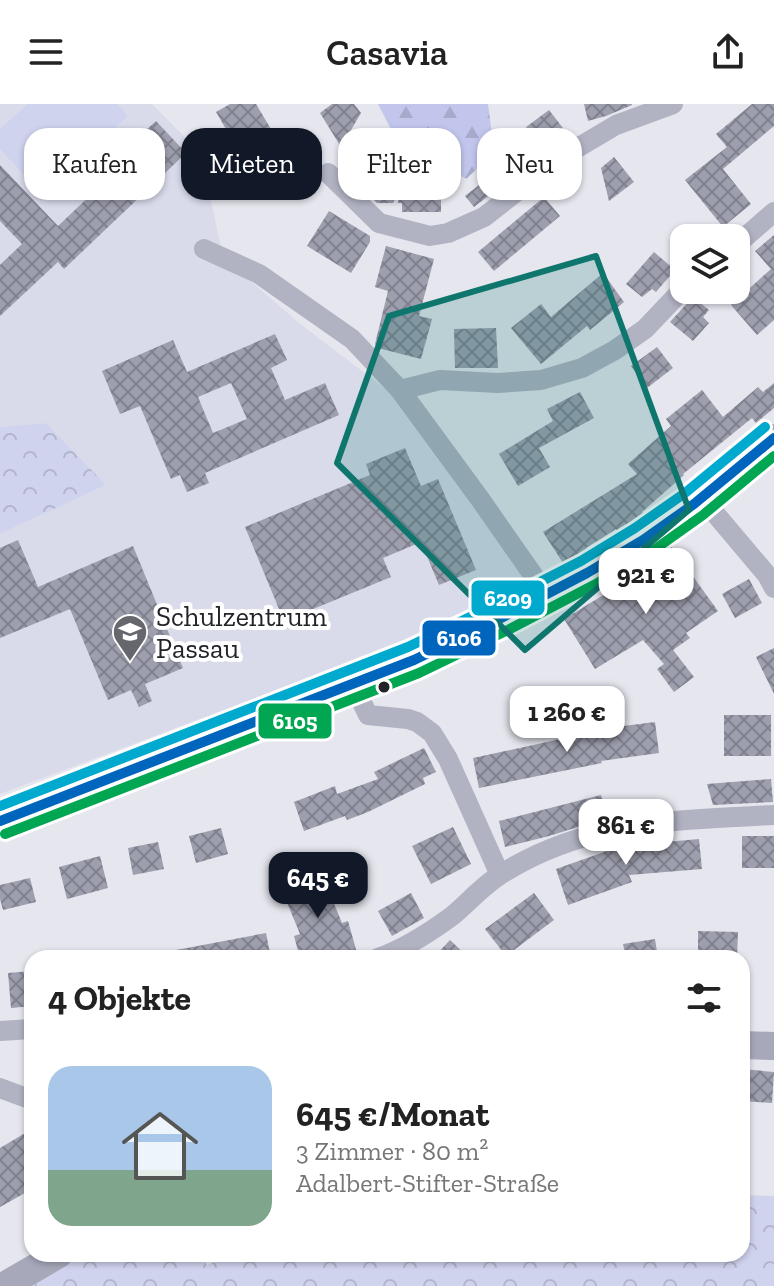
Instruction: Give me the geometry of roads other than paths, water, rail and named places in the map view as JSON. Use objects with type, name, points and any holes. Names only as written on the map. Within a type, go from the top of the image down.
[{"type":"street","points":[[328,173],[379,223],[430,236],[448,233],[484,217],[557,160],[616,125],[673,104]]},
{"type":"street","points":[[750,233],[774,212]]},
{"type":"street","points":[[204,249],[259,274],[352,339],[400,390],[547,595]]},
{"type":"street","points":[[400,390],[440,380],[498,383],[541,380],[582,368],[645,329],[670,303]]},
{"type":"street","points":[[0,821],[414,660],[479,630],[645,539],[702,498],[774,438]]},
{"type":"street","points":[[702,498],[767,575],[774,588]]},
{"type":"street","points":[[353,684],[368,715],[408,719],[432,733],[448,759],[500,875]]},
{"type":"street","points":[[396,950],[452,916],[500,875],[529,858],[565,843],[624,827],[774,815]]},
{"type":"street","points":[[0,1031],[24,1030]]},
{"type":"street","points":[[750,1045],[774,1046]]},
{"type":"street","points":[[0,1088],[24,1097]]},
{"type":"street","points":[[4,1286],[45,1262]]},
{"type":"place","name":"Schulzentrum Passau","points":[[130,663]]}]
